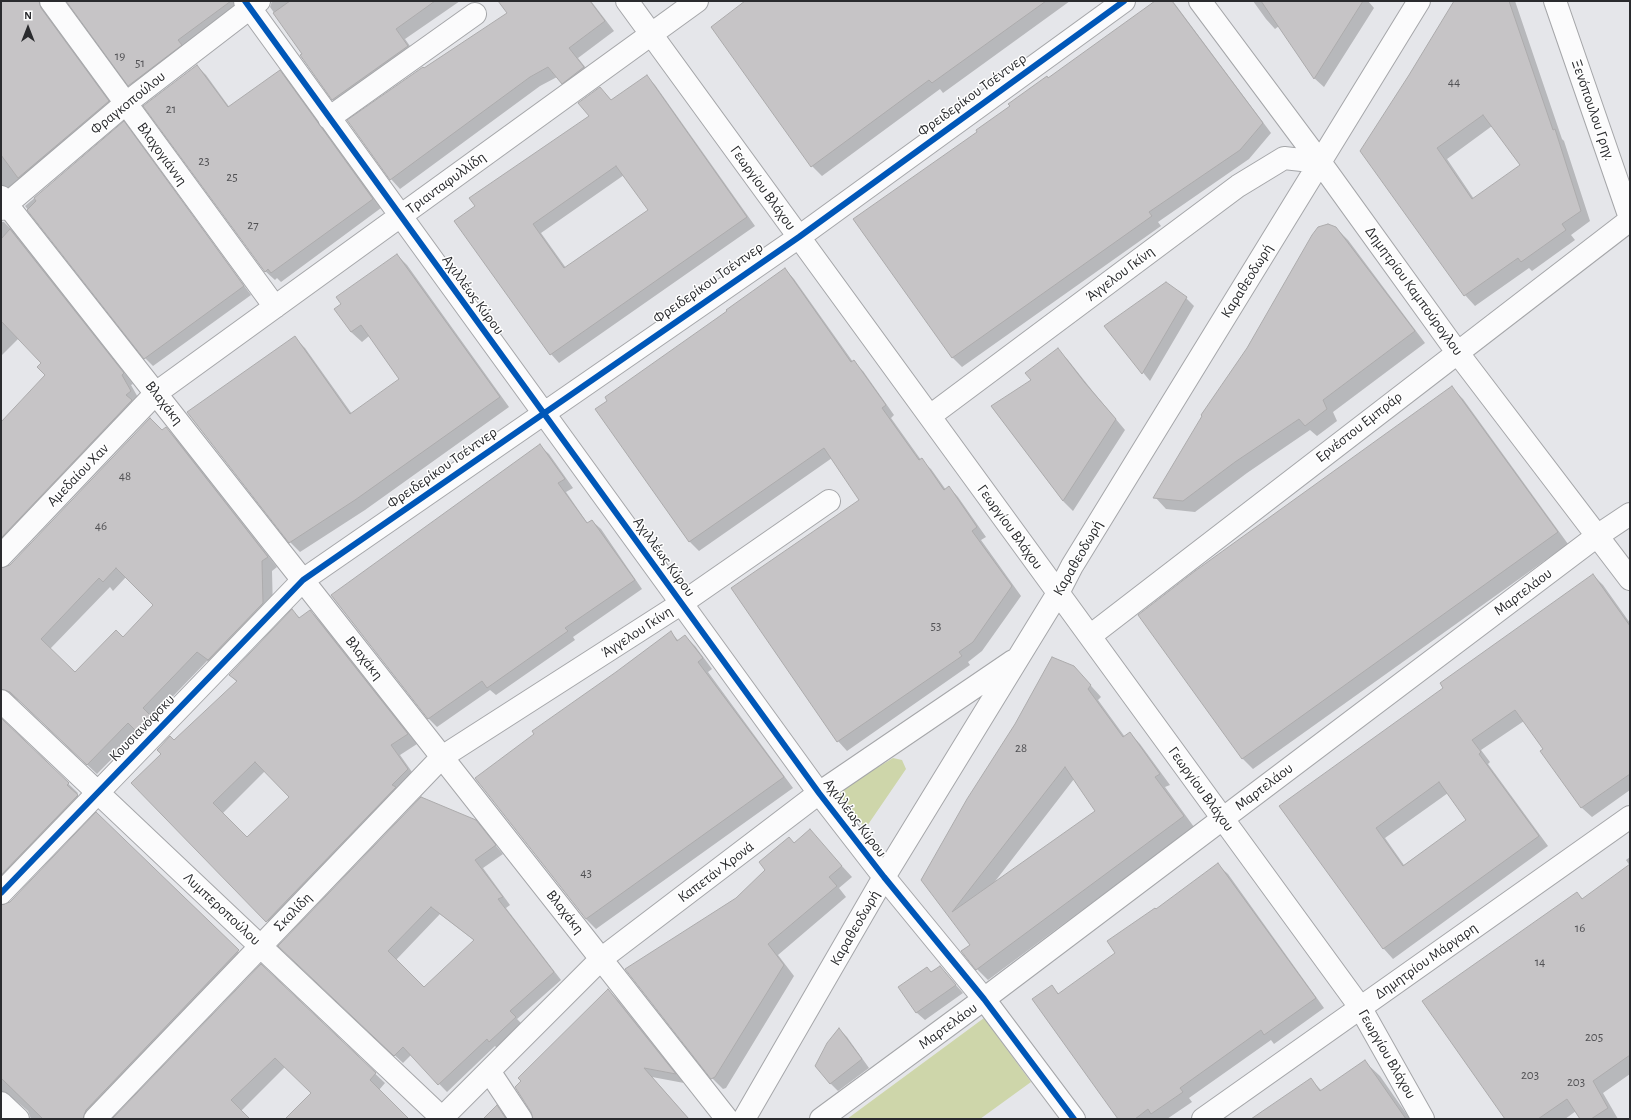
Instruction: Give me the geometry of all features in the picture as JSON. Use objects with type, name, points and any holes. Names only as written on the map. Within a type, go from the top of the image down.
[{"type":"street","name":"Βλαχογιάννη","points":[[51,1],[275,307]]},
{"type":"street","name":"Γεωργίου Βλάχου","points":[[627,1],[1360,1007],[1424,1119]]},
{"type":"street","name":"Τριανταφυλλίδη","points":[[156,394],[697,1]]},
{"type":"street","name":"Φρειδερίκου Τσέντνερ","points":[[303,580],[799,237],[1124,1]]},
{"type":"street","name":"Δημητρίου Καμπούρογλου","points":[[1200,1],[1320,162],[1457,352],[1630,580]]},
{"type":"street","name":"Καραθεοδωρή","points":[[744,1119],[884,877],[1058,593],[1072,566],[1418,1]]},
{"type":"street","name":"Ξενόπουλου Γρηγ.","points":[[1556,1],[1630,219]]},
{"type":"street","name":"Φραγκοπούλου","points":[[3,203],[251,3]]},
{"type":"street","name":"Αχιλλέως Κύρου","points":[[251,3],[329,118],[820,793],[884,877],[984,999],[1074,1119]]},
{"type":"street","points":[[329,118],[475,14]]},
{"type":"street","name":"Άγγελου Γκίνη","points":[[930,416],[1238,186],[1284,158],[1320,162]]},
{"type":"street","name":"Βλαχάκη","points":[[3,203],[156,394],[727,1119]]},
{"type":"street","name":"Ερνέστου Εμπράρ","points":[[1090,636],[1630,219]]},
{"type":"street","name":"Αμεδαίου Χαν","points":[[1,556],[156,394]]},
{"type":"street","name":"Άγγελου Γκίνη","points":[[442,757],[682,603],[829,502]]},
{"type":"street","name":"Μαρτελάου","points":[[821,1119],[984,999],[1222,818],[1598,536],[1630,514]]},
{"type":"street","name":"Κουσιανόφσκυ","points":[[1,894],[303,580]]},
{"type":"street","name":"Καπετάν Χρονά","points":[[442,1119],[601,959],[820,793],[1018,657]]},
{"type":"street","name":"Λυμπεροπούλου","points":[[1,701],[442,1119]]},
{"type":"street","name":"Σκαλίδη","points":[[95,1119],[442,757]]},
{"type":"street","name":"Δημητρίου Μάργαρη","points":[[1203,1119],[1630,817]]},
{"type":"street","points":[[489,1071],[522,1119]]},
{"type":"street","points":[[1,1104],[18,1119]]},
{"type":"green space","points":[[893,758],[902,760],[906,769],[865,829],[837,792]]},
{"type":"green space","points":[[984,1018],[1031,1082],[980,1119],[847,1119]]},
{"type":"building","points":[[1,1],[39,1],[41,8],[109,101],[18,178],[1,155]]},
{"type":"building","points":[[66,1],[231,1],[178,40],[182,45],[128,86]]},
{"type":"building","points":[[290,1],[435,1],[396,29],[408,46],[332,100],[300,55],[302,54],[273,13]]},
{"type":"building","points":[[498,1],[590,1],[605,21],[569,48],[584,67],[562,84],[548,67],[530,77],[390,180],[347,120],[423,67],[424,68],[507,13]]},
{"type":"building","points":[[745,1],[1046,1],[932,83],[929,80],[811,167],[711,27]]},
{"type":"building","points":[[1155,1],[1172,1],[1263,123],[1240,150],[1149,212],[1152,216],[952,358],[853,219],[977,132],[976,130],[1010,106],[1008,104],[1047,76],[1048,78]]},
{"type":"building","points":[[1261,1],[1363,1],[1314,79]]},
{"type":"building","points":[[1454,1],[1509,1],[1553,130],[1555,129],[1581,211],[1562,224],[1566,230],[1521,262],[1518,258],[1464,296],[1360,151]],"holes":[[[1483,115],[1520,165],[1472,199],[1437,148]]]},
{"type":"building","points":[[197,65],[228,107],[280,70],[373,199],[271,273],[268,269],[265,272],[143,106]]},
{"type":"building","points":[[647,75],[747,217],[550,355],[454,221],[475,206],[469,198],[589,116],[578,103],[600,87],[611,100]],"holes":[[[616,166],[648,210],[564,268],[533,224]]]},
{"type":"building","points":[[124,121],[244,286],[144,359],[27,210],[36,201],[34,198]]},
{"type":"building","points":[[1328,224],[1336,227],[1415,331],[1323,400],[1327,409],[1305,426],[1299,419],[1235,462],[1183,501],[1153,498],[1202,416],[1201,415],[1247,348],[1312,235],[1318,227]]},
{"type":"building","points":[[10,229],[124,373],[122,375],[131,391],[126,395],[132,400],[1,538],[1,422],[45,375],[37,367],[41,363],[1,321],[1,239]]},
{"type":"building","points":[[397,254],[500,397],[355,500],[289,543],[187,412],[295,336],[350,414],[399,379],[361,325],[351,332],[334,309],[341,304],[336,297]]},
{"type":"building","points":[[785,268],[851,362],[854,360],[886,405],[882,408],[919,460],[922,458],[944,490],[949,486],[977,527],[972,531],[1012,586],[973,642],[959,652],[962,656],[837,742],[731,588],[859,500],[824,448],[689,542],[595,409],[607,401],[605,397]]},
{"type":"building","points":[[1166,282],[1187,297],[1142,374],[1104,326]]},
{"type":"building","points":[[1058,348],[1085,383],[1116,419],[1063,501],[991,406],[1031,380],[1025,373]]},
{"type":"building","points":[[1452,386],[1558,532],[1242,759],[1138,615],[1195,571]]},
{"type":"building","points":[[150,418],[162,430],[166,427],[268,557],[262,561],[263,603],[208,660],[197,652],[143,708],[153,718],[138,733],[128,723],[87,765],[10,692],[1,689],[1,568],[10,565]],"holes":[[[116,568],[153,605],[123,637],[116,630],[75,672],[41,639],[99,578],[103,582]]]},
{"type":"building","points":[[540,444],[565,479],[558,483],[587,523],[592,520],[635,580],[565,628],[568,631],[487,688],[482,681],[428,719],[331,595]]},
{"type":"building","points":[[1593,574],[1630,626],[1630,774],[1581,808],[1540,751],[1543,749],[1515,710],[1472,740],[1481,752],[1479,754],[1539,836],[1383,949],[1279,806],[1443,688],[1440,683]],"holes":[[[1439,782],[1466,820],[1403,866],[1376,828]]]},
{"type":"building","points":[[292,609],[299,618],[310,610],[408,734],[391,745],[408,769],[392,785],[396,787],[266,922],[131,783],[161,754],[157,750],[170,736],[174,740],[237,681],[229,675]],"holes":[[[255,762],[289,797],[247,837],[213,803]]]},
{"type":"building","points":[[671,631],[677,641],[685,635],[703,658],[698,662],[784,777],[586,919],[475,778],[534,734],[532,731]]},
{"type":"building","points":[[1052,657],[1074,666],[1091,685],[1088,689],[1123,737],[1130,732],[1160,774],[1155,777],[1184,816],[976,970],[961,951],[970,945],[921,880],[967,799],[1015,724]],"holes":[[[1065,767],[1095,811],[952,912]]]},
{"type":"building","points":[[1,718],[69,783],[67,785],[78,795],[1,875]]},
{"type":"building","points":[[421,797],[476,820],[496,845],[475,860],[503,897],[498,899],[554,972],[510,1011],[516,1017],[489,1042],[487,1039],[438,1085],[403,1047],[394,1056],[278,946]],"holes":[[[431,907],[474,940],[424,987],[388,951]]]},
{"type":"building","points":[[96,812],[239,950],[86,1110],[83,1119],[43,1119],[1,1078],[1,905],[10,902]]},
{"type":"building","points":[[810,829],[842,866],[829,877],[837,886],[768,944],[784,965],[715,1077],[711,1079],[625,969],[736,898],[765,870],[759,862],[789,837],[794,843]]},
{"type":"building","points":[[1218,863],[1316,998],[1264,1035],[1261,1030],[1180,1088],[1183,1092],[1151,1114],[1148,1109],[1135,1119],[1118,1119],[1032,999],[1052,985],[1058,994],[1115,953],[1107,941],[1155,908],[1156,909]]},
{"type":"building","points":[[1630,864],[1630,1055],[1593,1081],[1608,1108],[1591,1119],[1580,1119],[1567,1099],[1538,1119],[1505,1119],[1422,1001],[1577,892],[1582,899]]},
{"type":"building","points":[[261,964],[376,1073],[370,1080],[409,1119],[285,1119],[311,1093],[275,1058],[231,1100],[250,1119],[112,1119]]},
{"type":"building","points":[[940,966],[956,985],[916,1013],[898,987],[927,967],[931,972]]},
{"type":"building","points":[[608,989],[676,1074],[644,1068],[689,1119],[533,1119],[531,1112],[515,1087],[521,1081],[518,1078]]},
{"type":"building","points":[[839,1028],[862,1059],[830,1084],[815,1066],[827,1043]]},
{"type":"building","points":[[1365,1060],[1406,1119],[1251,1119],[1311,1078],[1320,1091]]},
{"type":"building","points":[[497,1105],[506,1119],[483,1119]]},
{"type":"cycle path","points":[[245,1],[819,793],[884,877],[984,999],[1074,1119]]},
{"type":"cycle path","points":[[1,893],[303,580],[799,237],[1124,1]]}]
